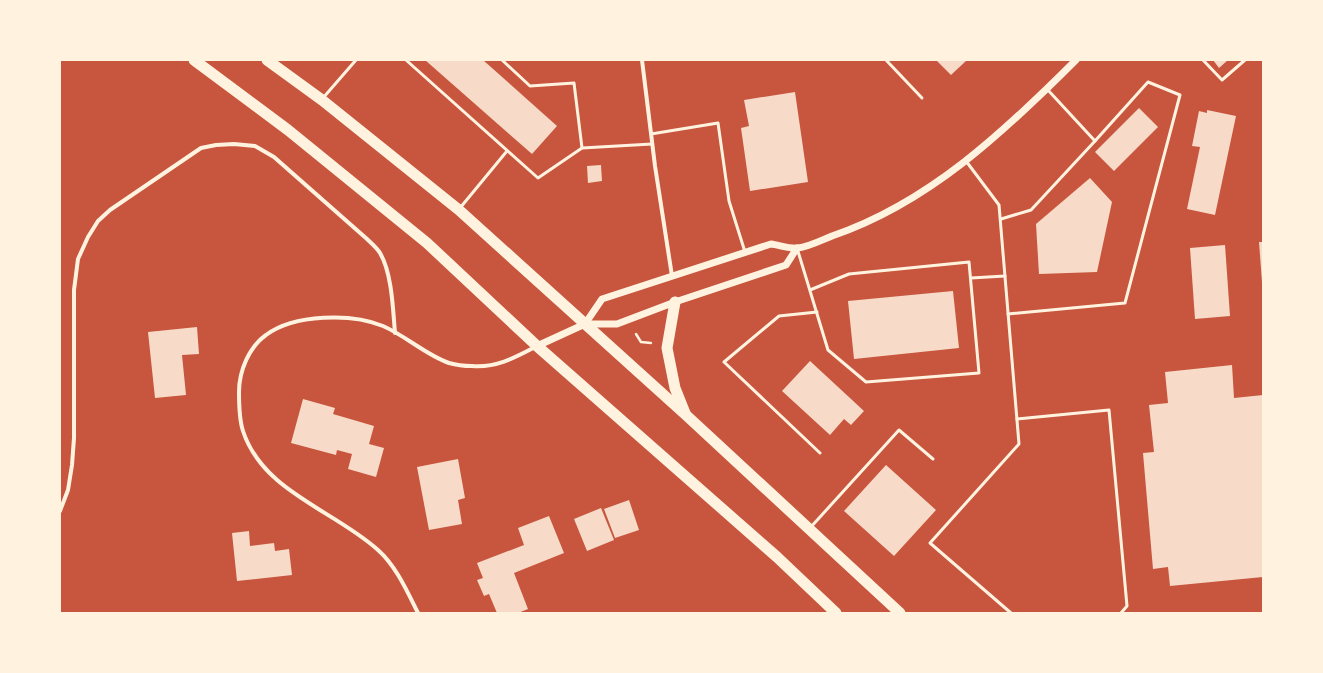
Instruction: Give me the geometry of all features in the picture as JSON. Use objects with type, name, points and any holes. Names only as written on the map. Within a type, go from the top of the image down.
[{"type":"highway","points":[[194,60],[288,130],[427,244],[537,346],[777,557],[836,613]]},
{"type":"highway","points":[[267,60],[322,100],[459,210],[686,415],[900,613]]},
{"type":"highway","points":[[675,302],[667,348],[675,388],[686,415]]},
{"type":"street","points":[[642,60],[652,144],[672,276]]},
{"type":"street","points":[[585,324],[602,299],[771,244],[797,248],[852,229],[904,203],[929,188],[966,161],[1007,126],[1076,60]]},
{"type":"street","points":[[60,511],[68,490],[74,438],[74,290],[78,259],[88,237],[98,221],[110,210],[201,148],[234,144],[255,146],[274,157],[367,239],[380,253],[387,273],[392,297],[396,333]]},
{"type":"street","points":[[418,613],[396,571],[380,551],[364,538],[297,495],[270,475],[253,454],[242,430],[239,408],[239,384],[248,357],[257,342],[270,332],[286,324],[310,319],[338,318],[357,320],[383,326],[450,363],[474,366],[503,363],[585,324],[617,324],[675,302],[786,265],[797,248]]},
{"type":"lane","points":[[322,100],[356,60]]},
{"type":"lane","points":[[406,60],[538,178],[582,148],[652,144]]},
{"type":"lane","points":[[502,60],[530,86],[574,83],[582,148]]},
{"type":"lane","points":[[886,60],[922,98]]},
{"type":"lane","points":[[1203,60],[1222,80],[1245,60]]},
{"type":"lane","points":[[1001,219],[1031,210],[1148,82],[1180,95],[1125,303],[1008,314]]},
{"type":"lane","points":[[1047,89],[1095,140]]},
{"type":"lane","points":[[651,134],[718,123],[729,201],[745,252]]},
{"type":"lane","points":[[459,210],[507,151]]},
{"type":"lane","points":[[966,161],[999,205],[1019,444],[930,544],[1011,613]]},
{"type":"lane","points":[[797,248],[828,350],[866,382],[979,372],[970,262],[848,274],[810,290]]},
{"type":"lane","points":[[971,278],[1005,276]]},
{"type":"lane","points":[[817,312],[779,316],[724,362],[820,452]]},
{"type":"lane","points":[[1017,419],[1109,410],[1127,606],[1121,613]]},
{"type":"lane","points":[[809,529],[899,430],[933,459]]},
{"type":"path","points":[[636,334],[641,342],[653,344]]},
{"type":"path","points":[[638,345],[641,342]]},
{"type":"building","points":[[425,60],[483,60],[557,126],[532,154]]},
{"type":"building","points":[[936,60],[967,60],[951,75]]},
{"type":"building","points":[[1213,60],[1228,60],[1219,68]]},
{"type":"building","points":[[795,92],[808,182],[750,191],[741,128],[749,126],[744,100]]},
{"type":"building","points":[[1139,108],[1158,127],[1114,171],[1095,152]]},
{"type":"building","points":[[1207,110],[1236,116],[1215,215],[1187,209],[1200,147],[1192,146],[1199,111],[1207,113]]},
{"type":"building","points":[[601,165],[602,181],[588,183],[587,166]]},
{"type":"building","points":[[1090,178],[1112,202],[1097,272],[1039,274],[1036,224]]},
{"type":"building","points":[[1259,242],[1263,242],[1263,282],[1262,282]]},
{"type":"building","points":[[1225,245],[1230,316],[1195,319],[1190,248]]},
{"type":"building","points":[[953,291],[959,348],[854,359],[848,301]]},
{"type":"building","points":[[197,327],[199,354],[182,355],[186,395],[155,398],[148,332]]},
{"type":"building","points":[[810,361],[864,411],[851,425],[844,419],[830,435],[782,391]]},
{"type":"building","points":[[1232,365],[1234,398],[1263,395],[1263,577],[1170,586],[1168,567],[1153,569],[1143,453],[1154,452],[1149,405],[1168,403],[1165,372]]},
{"type":"building","points":[[303,399],[335,408],[333,414],[374,426],[369,444],[384,448],[376,477],[348,469],[352,454],[337,450],[336,455],[291,443]]},
{"type":"building","points":[[458,459],[465,498],[458,500],[462,524],[429,530],[417,467]]},
{"type":"building","points":[[886,465],[936,510],[894,556],[844,511]]},
{"type":"building","points":[[629,500],[639,530],[615,538],[604,509]]},
{"type":"building","points":[[601,508],[614,540],[587,551],[574,519]]},
{"type":"building","points":[[549,516],[564,553],[514,573],[528,609],[518,613],[497,613],[489,594],[484,596],[477,580],[483,578],[477,563],[524,545],[518,528]]},
{"type":"building","points":[[249,531],[250,546],[274,543],[275,551],[289,549],[292,575],[237,581],[232,533]]}]
